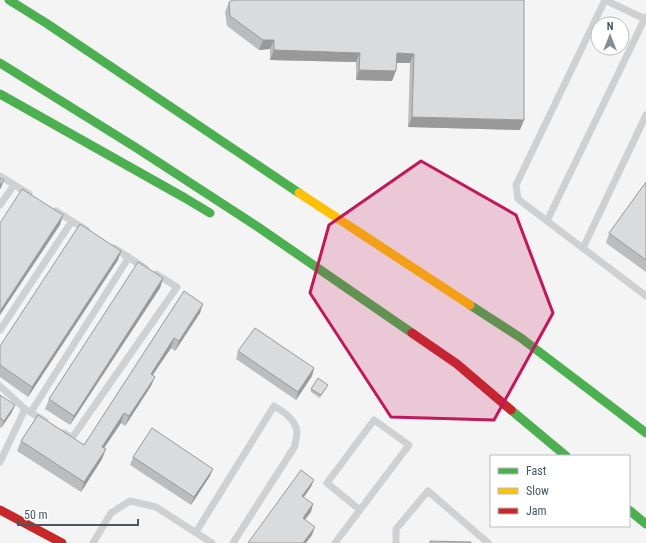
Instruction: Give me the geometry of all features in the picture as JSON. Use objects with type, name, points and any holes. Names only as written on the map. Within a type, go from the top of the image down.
[{"type":"main road","points":[[9,0],[46,23],[324,210],[521,338],[646,433]]},
{"type":"main road","points":[[63,24],[197,125]]},
{"type":"main road","points":[[0,63],[135,147],[258,227],[457,364],[565,455]]},
{"type":"main road","points":[[0,94],[219,218]]},
{"type":"main road","points":[[300,267],[457,364]]},
{"type":"main road","points":[[0,510],[46,539],[62,543]]},
{"type":"main road","points":[[630,511],[646,524]]},
{"type":"lane","points":[[547,221],[646,18],[645,19],[605,0],[516,185],[518,199],[547,221],[583,248],[646,296]]},
{"type":"lane","points":[[583,248],[646,115]]},
{"type":"lane","points":[[0,176],[33,197]]},
{"type":"lane","points":[[0,205],[14,185]]},
{"type":"lane","points":[[52,209],[91,233]]},
{"type":"lane","points":[[0,330],[72,221]]},
{"type":"lane","points":[[60,430],[72,438],[177,287],[110,245]]},
{"type":"lane","points":[[0,462],[28,411],[128,257]]},
{"type":"lane","points":[[0,386],[28,411],[48,423]]},
{"type":"lane","points":[[196,532],[274,406],[292,420],[297,432],[295,446],[233,543]]},
{"type":"lane","points":[[335,543],[360,510],[409,445],[374,420],[327,483],[360,510]]},
{"type":"lane","points":[[396,543],[396,529],[428,491],[488,543]]},
{"type":"lane","points":[[93,543],[111,513],[130,502],[156,507],[212,543]]},
{"type":"highlighted area","points":[[421,161],[516,215],[553,313],[494,420],[391,417],[310,293],[329,225]]},
{"type":"building","points":[[233,0],[524,0],[524,120],[412,117],[414,54],[397,53],[396,71],[359,70],[360,53],[274,50],[274,40],[263,40],[230,16],[229,2]]},
{"type":"building","points":[[0,178],[4,180],[0,185]]},
{"type":"building","points":[[646,182],[646,260],[609,233]]},
{"type":"building","points":[[22,189],[63,215],[0,311],[0,223]]},
{"type":"building","points":[[80,224],[121,251],[32,387],[0,365],[0,346]]},
{"type":"building","points":[[138,262],[163,278],[74,416],[49,399]]},
{"type":"building","points":[[184,291],[203,304],[179,341],[174,338],[151,374],[155,377],[129,416],[124,413],[102,447],[106,449],[84,482],[21,441],[38,415],[84,445]]},
{"type":"building","points":[[255,328],[314,368],[298,392],[238,351]]},
{"type":"building","points":[[318,378],[328,385],[321,395],[311,389]]},
{"type":"building","points":[[0,395],[15,405],[4,421],[0,418]]},
{"type":"building","points":[[152,428],[213,469],[194,497],[133,457]]},
{"type":"building","points":[[301,470],[314,480],[302,496],[313,504],[303,518],[315,527],[303,543],[248,543]]},
{"type":"building","points":[[430,541],[471,542],[471,543],[430,543]]},
{"type":"traffic: fast","points":[[9,0],[46,23],[299,193]]},
{"type":"traffic: fast","points":[[0,63],[135,147],[258,227],[412,333]]},
{"type":"traffic: fast","points":[[0,94],[210,213]]},
{"type":"traffic: fast","points":[[470,305],[521,338],[646,433]]},
{"type":"traffic: fast","points":[[511,410],[565,455]]},
{"type":"traffic: fast","points":[[630,511],[646,524]]},
{"type":"traffic: slow","points":[[299,193],[470,305]]},
{"type":"traffic: jam","points":[[412,333],[457,364],[511,410]]},
{"type":"traffic: jam","points":[[0,510],[62,543]]}]
